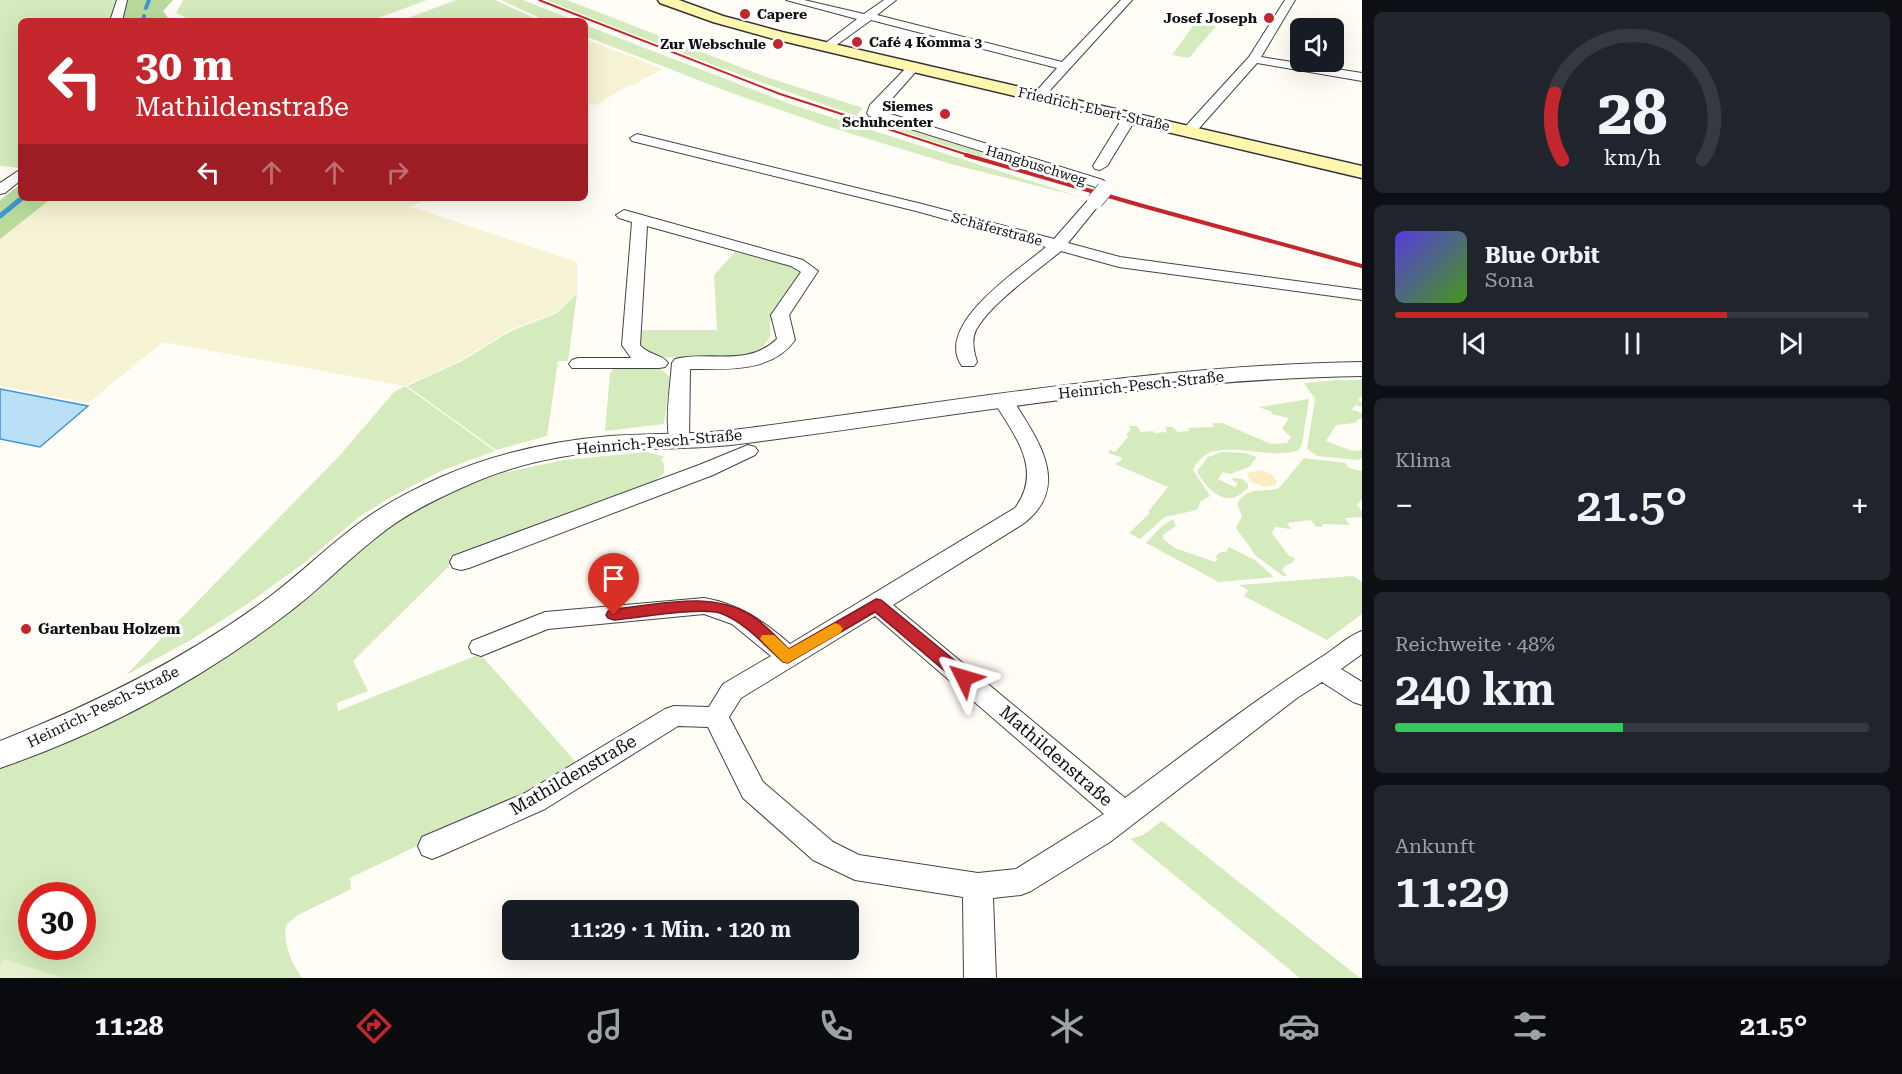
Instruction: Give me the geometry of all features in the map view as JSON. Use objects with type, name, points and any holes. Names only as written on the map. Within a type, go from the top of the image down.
[{"type":"main road","name":"Friedrich-Ebert-Straße","points":[[665,0],[747,27],[827,47],[1362,172]]},
{"type":"street","points":[[117,18],[122,0]]},
{"type":"street","points":[[791,0],[1066,67]]},
{"type":"street","points":[[827,47],[891,0]]},
{"type":"street","points":[[1038,96],[1127,0]]},
{"type":"street","points":[[1189,131],[1254,59],[1290,0]]},
{"type":"street","points":[[1254,59],[1362,77]]},
{"type":"street","name":"Hangbuschweg","points":[[913,68],[875,108],[873,112],[876,115],[1098,183],[1105,189],[1058,245],[982,310],[966,332],[964,348],[968,362]]},
{"type":"street","points":[[1100,166],[1130,117]]},
{"type":"street","name":"Schäferstraße","points":[[637,138],[921,208],[1119,262],[1362,296]]},
{"type":"street","points":[[0,190],[18,175]]},
{"type":"street","points":[[578,364],[745,362],[767,357],[778,350],[786,340],[780,315],[810,271],[797,263],[632,218],[631,345],[635,353],[646,360],[659,363]]},
{"type":"street","points":[[680,441],[678,425],[681,363]]},
{"type":"street","name":"Heinrich-Pesch-Straße","points":[[0,755],[64,729],[135,696],[185,668],[234,637],[314,578],[361,535],[435,490],[488,469],[547,453],[592,445],[725,438],[1003,400],[1253,374],[1362,369]]},
{"type":"street","points":[[716,717],[732,691],[1022,513],[1038,491],[1039,475],[1035,455],[1003,400]]},
{"type":"street","name":"Heinrich-Pesch-Straße","points":[[461,562],[706,470],[748,451]]},
{"type":"street","name":"Mathildenstraße","points":[[876,604],[1125,815]]},
{"type":"street","points":[[481,647],[545,621],[704,606],[723,608],[747,620],[788,657]]},
{"type":"street","name":"Mathildenstraße","points":[[432,846],[535,801],[674,716],[716,717],[753,790],[823,851],[855,867],[978,886],[1021,882],[1066,856],[1125,815],[1200,757],[1362,640]]},
{"type":"street","points":[[1322,669],[1362,694]]},
{"type":"street","points":[[978,886],[980,978]]},
{"type":"shaded area","points":[[588,40],[663,69],[629,85],[596,105],[588,106]]},
{"type":"shaded area","points":[[48,201],[423,201],[411,207],[577,262],[577,294],[557,312],[510,330],[458,362],[405,386],[163,342],[88,403],[0,386],[0,239]]},
{"type":"green space","points":[[0,0],[118,0],[112,18],[18,18],[18,168],[0,166]]},
{"type":"green space","points":[[124,0],[173,0],[163,11],[168,18],[119,18]]},
{"type":"green space","points":[[183,0],[427,0],[378,18],[187,18],[176,13]]},
{"type":"green space","points":[[456,0],[495,0],[534,18],[408,18]]},
{"type":"green space","points":[[501,0],[523,0],[568,18],[540,18]]},
{"type":"green space","points":[[546,0],[567,0],[766,77],[863,108],[858,114],[1021,165],[1017,168],[839,110],[662,46]]},
{"type":"green space","points":[[1196,22],[1216,26],[1189,58],[1172,55]]},
{"type":"green space","points":[[588,26],[793,105],[1081,197],[951,164],[826,126],[729,92],[588,37]]},
{"type":"green space","points":[[18,186],[18,201],[48,201],[0,239],[0,200]]},
{"type":"green space","points":[[735,252],[791,266],[801,272],[774,312],[770,321],[768,340],[760,348],[748,353],[717,358],[652,357],[636,344],[638,330],[717,330],[714,275]]},
{"type":"green space","points":[[577,294],[568,361],[558,361],[547,436],[496,450],[407,386],[462,361],[511,331],[557,313]]},
{"type":"green space","points":[[646,366],[666,373],[670,378],[664,424],[605,431],[610,373],[615,367]]},
{"type":"green space","points":[[1362,380],[1362,396],[1358,400],[1362,402],[1361,407],[1355,405],[1352,410],[1362,413],[1362,419],[1358,419],[1355,423],[1336,425],[1326,441],[1352,451],[1362,450],[1362,458],[1358,460],[1317,456],[1307,449],[1315,399],[1304,383]]},
{"type":"green space","points":[[405,386],[495,451],[443,470],[391,497],[359,517],[304,563],[246,605],[189,641],[126,675],[341,454],[394,392]]},
{"type":"green space","points":[[1309,399],[1299,450],[1285,453],[1240,450],[1212,452],[1201,458],[1193,470],[1210,496],[1201,501],[1197,510],[1165,517],[1140,539],[1129,533],[1150,513],[1148,512],[1168,487],[1115,464],[1122,460],[1121,457],[1108,453],[1110,450],[1115,452],[1129,436],[1126,435],[1131,429],[1129,426],[1137,426],[1141,432],[1153,431],[1155,433],[1167,432],[1165,427],[1172,427],[1178,432],[1189,431],[1188,428],[1213,427],[1213,423],[1222,423],[1271,444],[1287,443],[1291,437],[1282,429],[1289,418],[1271,414],[1272,412],[1259,407]]},
{"type":"green space","points":[[647,452],[665,457],[661,459],[664,473],[656,480],[449,556],[451,562],[449,566],[353,661],[368,691],[337,703],[338,711],[480,654],[575,761],[574,768],[568,774],[350,878],[351,889],[298,915],[286,925],[285,933],[291,959],[302,978],[0,978],[0,765],[51,745],[393,522],[460,487],[503,473],[564,460]]},
{"type":"green space","points":[[1222,452],[1245,453],[1257,457],[1249,467],[1230,474],[1223,472],[1218,479],[1235,487],[1238,483],[1232,480],[1233,478],[1242,479],[1248,484],[1248,488],[1233,498],[1226,498],[1215,493],[1206,485],[1197,471],[1208,457]]},
{"type":"green space","points":[[1304,458],[1346,463],[1349,468],[1362,471],[1362,499],[1357,505],[1362,511],[1362,517],[1345,518],[1350,525],[1323,524],[1322,527],[1316,527],[1311,520],[1287,523],[1291,529],[1275,527],[1272,533],[1289,556],[1295,558],[1282,570],[1287,576],[1283,576],[1256,556],[1236,528],[1242,516],[1237,504],[1251,492],[1279,488]]},
{"type":"green space","points":[[1173,519],[1176,526],[1163,535],[1163,539],[1175,548],[1215,562],[1218,559],[1215,557],[1220,552],[1226,552],[1229,547],[1255,560],[1274,577],[1219,582],[1146,543],[1162,526]]},
{"type":"green space","points":[[1353,576],[1362,582],[1362,614],[1327,640],[1244,596],[1248,590],[1239,585]]},
{"type":"green space","points":[[1162,821],[1360,978],[1300,978],[1130,839],[1143,835]]},
{"type":"green space","points":[[3,959],[63,978],[0,978],[0,964]]},
{"type":"sand","points":[[1261,470],[1272,475],[1277,482],[1275,485],[1265,487],[1251,482],[1247,473]]},
{"type":"water","points":[[0,389],[88,406],[40,447],[0,439]]},
{"type":"waterway","points":[[146,8],[149,0]]},
{"type":"waterway","points":[[0,216],[18,201]]},
{"type":"railway","points":[[539,0],[585,18]]},
{"type":"railway","points":[[588,19],[780,94],[971,156]]},
{"type":"railway","points":[[966,155],[1362,266]]},
{"type":"slow traffic","points":[[768,639],[788,657],[835,629]]},
{"type":"place","name":"Capere","points":[[745,14]]},
{"type":"place","name":"Josef Joseph","points":[[1269,18]]},
{"type":"place","name":"Café 4 Komma 3","points":[[857,42]]},
{"type":"place","name":"Zur Webschule","points":[[778,44]]},
{"type":"place","name":"Siemes Schuhcenter","points":[[945,114]]},
{"type":"place","name":"Gartenbau Holzem","points":[[26,629]]},
{"type":"route","points":[[614,615],[704,606],[723,608],[747,620],[788,657],[876,604],[964,678]]}]
